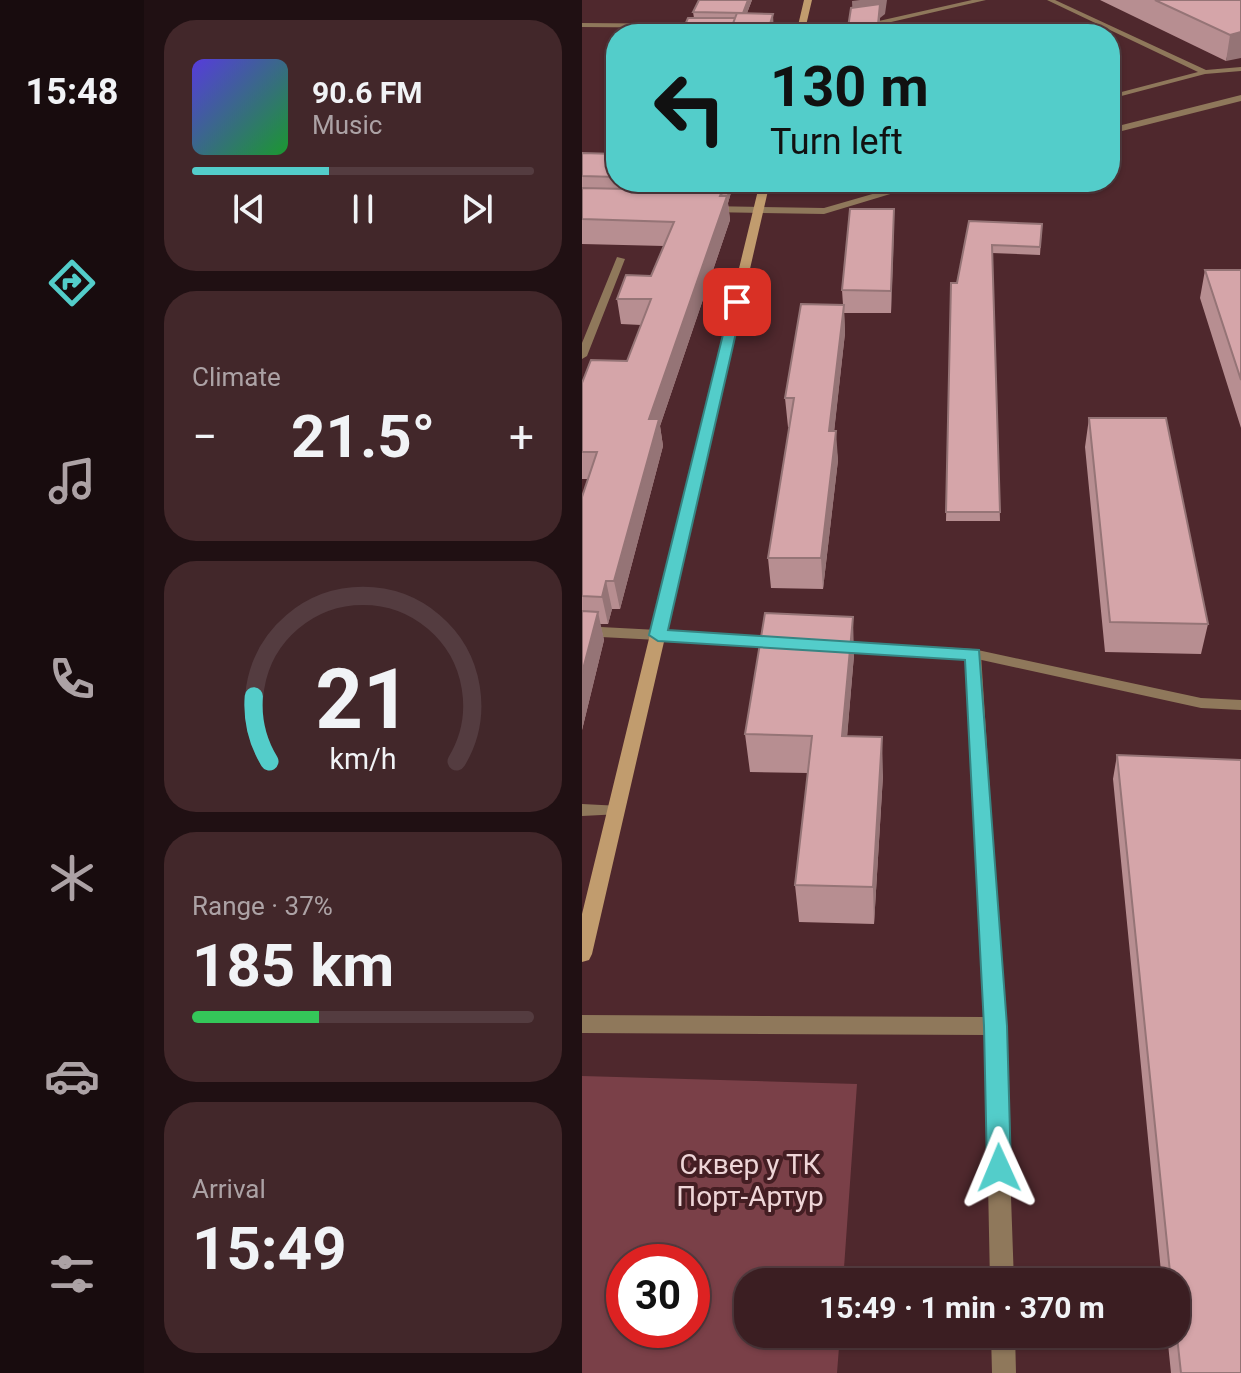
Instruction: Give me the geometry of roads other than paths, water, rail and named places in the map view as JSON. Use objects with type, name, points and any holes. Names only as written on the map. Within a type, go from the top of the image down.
[{"type":"main road","points":[[803,24],[808,0]]},
{"type":"main road","points":[[582,954],[763,192]]},
{"type":"street","points":[[874,24],[982,0]]},
{"type":"street","points":[[582,25],[606,25]]},
{"type":"street","points":[[1120,128],[1241,98]]},
{"type":"street","points":[[698,209],[824,211],[890,192]]},
{"type":"street","points":[[658,635],[973,654],[995,1026],[1002,1268]]},
{"type":"street","points":[[582,1024],[995,1026]]},
{"type":"street","points":[[1003,1348],[1004,1373]]},
{"type":"lane","points":[[1050,0],[1102,24]]},
{"type":"lane","points":[[1120,33],[1205,72]]},
{"type":"lane","points":[[1120,94],[1205,72],[1241,69]]},
{"type":"lane","points":[[582,356],[620,259]]},
{"type":"lane","points":[[582,631],[658,635]]},
{"type":"lane","points":[[973,654],[1201,703],[1241,705]]},
{"type":"lane","points":[[582,810],[616,810]]},
{"type":"park label","name":"Сквер у ТК Порт-Артур","points":[[750,1180]]}]
